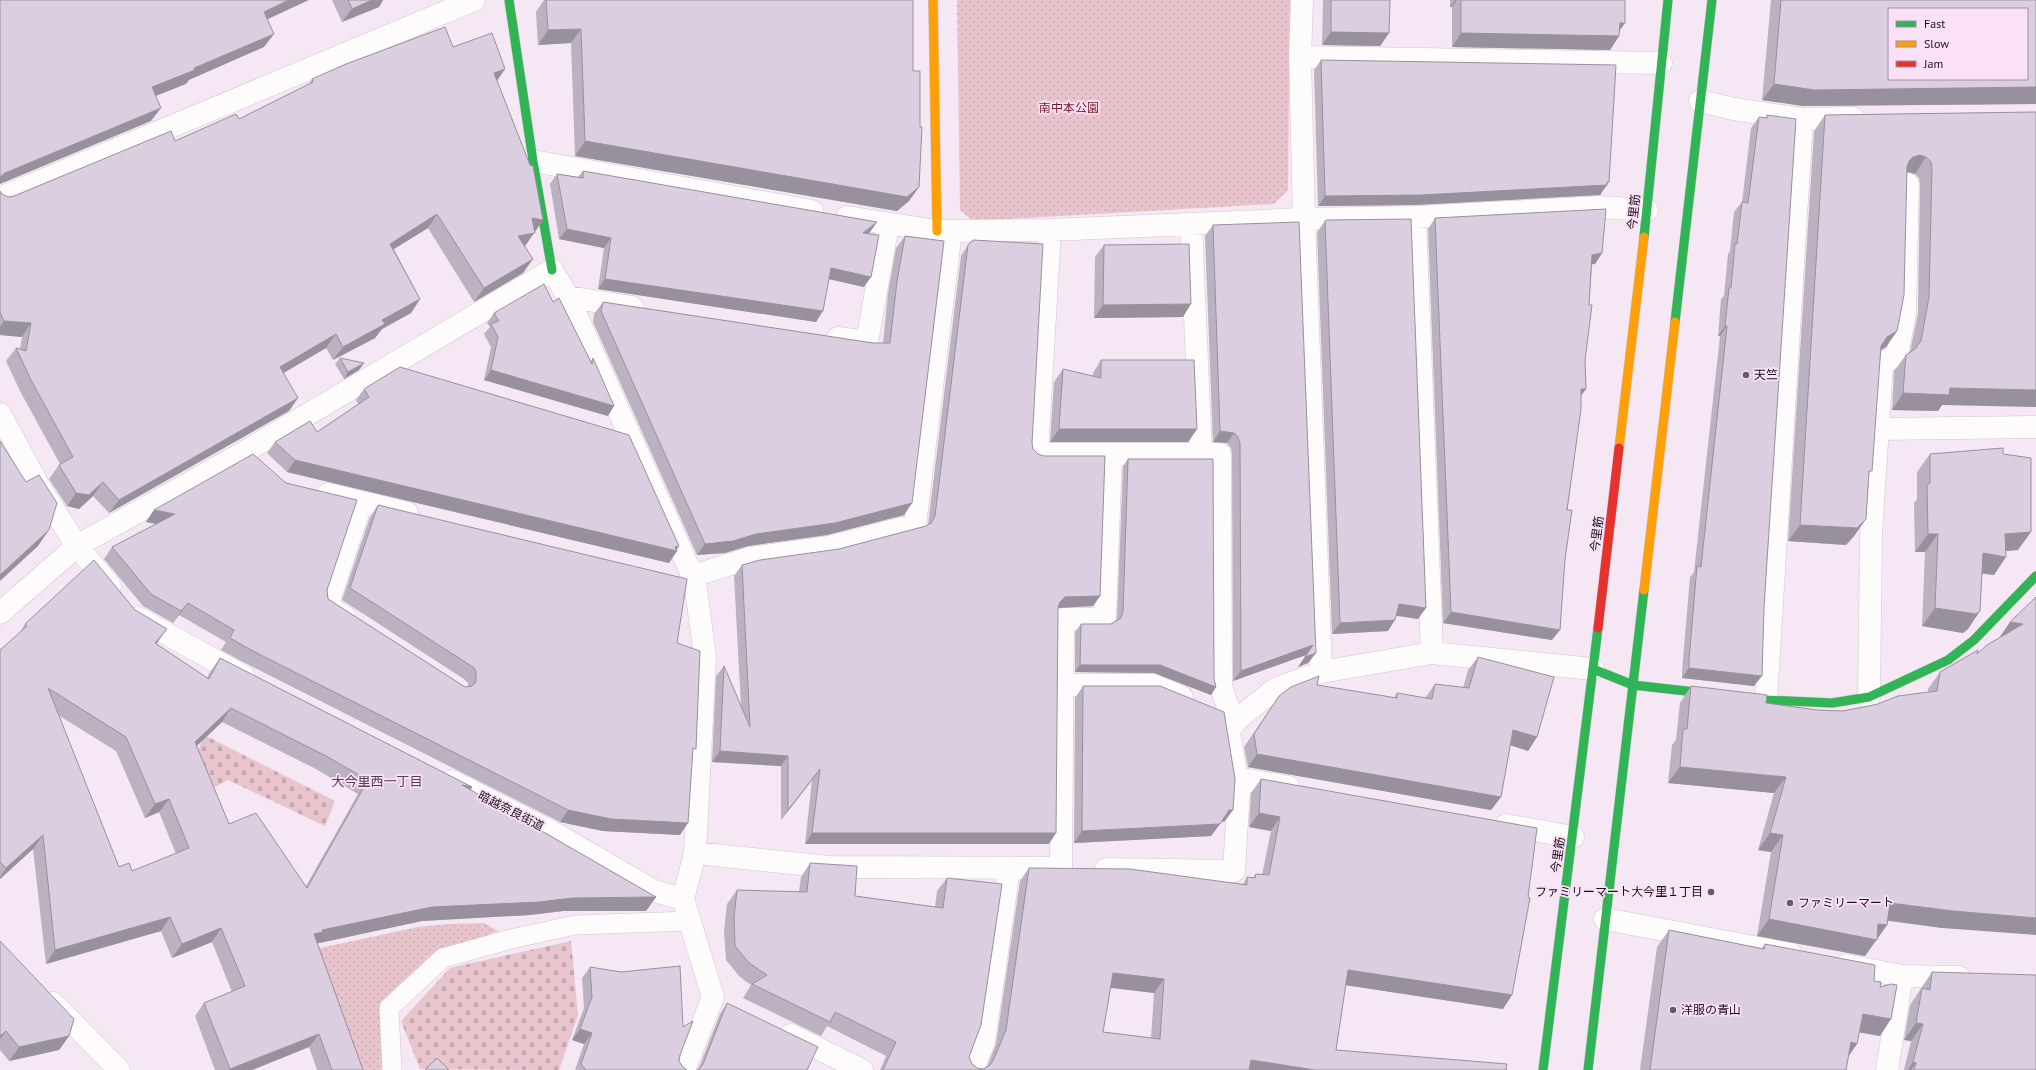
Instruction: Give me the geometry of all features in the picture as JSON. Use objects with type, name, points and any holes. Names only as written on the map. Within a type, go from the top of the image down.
[{"type":"main road","points":[[509,0],[533,161],[552,270]]},
{"type":"main road","points":[[933,0],[944,231]]},
{"type":"main road","name":"今里筋","points":[[1542,1070],[1573,837],[1593,669],[1647,210],[1668,0]]},
{"type":"main road","points":[[1588,1070],[1712,0]]},
{"type":"main road","points":[[1593,669],[1633,685],[1766,700],[1832,703],[1869,697],[1953,656],[1974,640],[2036,576]]},
{"type":"street","points":[[0,198],[474,0]]},
{"type":"street","points":[[1302,0],[1300,57],[1304,219],[1321,672]]},
{"type":"street","points":[[1300,57],[1661,63]]},
{"type":"street","points":[[1700,100],[1734,109],[1802,119],[1870,118]]},
{"type":"street","points":[[1766,700],[1802,119]]},
{"type":"street","points":[[533,161],[888,224],[944,231],[1050,230],[1304,219],[1415,216],[1600,207],[1647,210]]},
{"type":"street","points":[[1869,697],[1871,535],[1882,364],[1897,355],[1906,313],[1908,184]]},
{"type":"street","points":[[1415,216],[1432,653]]},
{"type":"street","points":[[820,335],[867,342],[888,224]]},
{"type":"street","points":[[1191,224],[1201,454]]},
{"type":"street","points":[[1050,230],[1036,454],[1220,454],[1221,687],[1232,720]]},
{"type":"street","points":[[687,578],[750,558],[829,547],[915,525],[944,231]]},
{"type":"street","points":[[0,613],[76,546],[246,451],[552,270],[568,297],[630,436],[687,578],[705,656],[695,853],[683,899],[713,997],[684,1070]]},
{"type":"street","points":[[568,297],[655,310]]},
{"type":"street","points":[[392,366],[414,372]]},
{"type":"street","points":[[0,414],[40,488],[76,546],[135,616],[258,684]]},
{"type":"street","points":[[1879,429],[2036,427]]},
{"type":"street","points":[[608,429],[630,436]]},
{"type":"street","points":[[246,451],[264,467]]},
{"type":"street","points":[[1061,868],[1062,619],[1105,619],[1111,454]]},
{"type":"street","points":[[311,490],[425,517]]},
{"type":"street","points":[[695,853],[830,867],[1009,869],[1061,868],[1234,871],[1239,790],[1228,727],[1232,720],[1275,689],[1321,672],[1432,653],[1593,669]]},
{"type":"street","points":[[1062,685],[1154,685],[1206,707],[1232,720]]},
{"type":"street","name":"暗越奈良街道","points":[[434,772],[554,833],[654,890],[683,899]]},
{"type":"street","points":[[1237,778],[1308,790]]},
{"type":"street","points":[[1488,822],[1573,837]]},
{"type":"street","points":[[972,1070],[984,1042],[1009,869]]},
{"type":"street","points":[[1605,918],[1902,976],[1981,978]]},
{"type":"street","points":[[1887,1070],[1902,976]]},
{"type":"street","points":[[38,988],[112,1069]]},
{"type":"street","points":[[713,997],[734,1007]]},
{"type":"street","points":[[770,1025],[862,1070]]},
{"type":"lane","points":[[361,626],[329,605],[363,503]]},
{"type":"lane","points":[[392,1070],[389,1008],[443,958],[512,939],[575,926],[690,921]]},
{"type":"green space","name":"南中本公園","points":[[957,0],[1290,0],[1288,190],[1274,204],[973,221],[960,210]]},
{"type":"green space","points":[[204,735],[335,801],[325,826],[228,780],[211,789],[194,762]]},
{"type":"green space","points":[[484,923],[498,931],[436,954],[382,1005],[385,1066],[381,1070],[360,1070],[308,953],[320,948],[418,927]]},
{"type":"green space","points":[[571,941],[578,1015],[559,1070],[420,1069],[401,1021],[450,968]]},
{"type":"building","points":[[0,0],[289,0],[264,12],[274,34],[194,68],[195,70],[152,87],[161,108],[5,173],[0,177]]},
{"type":"building","points":[[348,0],[372,0],[352,9]]},
{"type":"building","points":[[546,0],[913,0],[913,71],[920,71],[920,127],[922,127],[919,187],[907,197],[585,141],[581,29],[548,30]]},
{"type":"building","points":[[1331,0],[1390,0],[1389,33],[1331,32]]},
{"type":"building","points":[[1461,0],[1625,0],[1625,23],[1620,23],[1619,36],[1461,33]]},
{"type":"building","points":[[1781,0],[2036,0],[2036,87],[1814,90],[1774,84]]},
{"type":"building","points":[[445,27],[453,47],[492,33],[505,69],[494,73],[530,165],[533,166],[543,220],[532,218],[535,233],[518,236],[533,259],[484,288],[437,214],[390,244],[420,299],[382,320],[385,324],[343,347],[336,334],[280,367],[298,398],[119,500],[103,482],[89,495],[76,493],[59,465],[73,457],[31,380],[16,348],[26,351],[31,323],[4,321],[0,312],[0,191],[8,197],[14,196],[171,131],[175,141],[236,114],[239,119],[313,82],[312,79],[346,64]]},
{"type":"building","points":[[1321,60],[1616,65],[1609,182],[1607,182],[1607,185],[1421,195],[1325,196]]},
{"type":"building","points":[[2036,112],[2036,390],[1950,388],[1949,395],[1903,393],[1906,355],[1915,349],[1921,341],[1929,297],[1932,168],[1931,162],[1926,157],[1920,155],[1913,157],[1909,161],[1907,167],[1904,295],[1897,331],[1887,337],[1881,346],[1872,471],[1869,471],[1866,519],[1857,528],[1800,525],[1825,115]]},
{"type":"building","points":[[1767,115],[1796,119],[1764,607],[1762,676],[1689,668],[1689,660],[1697,566],[1701,567],[1727,326],[1725,326],[1729,288],[1731,288],[1735,244],[1737,244],[1742,202],[1748,203],[1759,117],[1767,118]]},
{"type":"building","points":[[583,171],[877,222],[863,233],[879,235],[871,277],[831,268],[823,311],[605,279],[611,238],[567,229],[557,174],[583,178]]},
{"type":"building","points":[[1606,209],[1602,253],[1592,255],[1589,305],[1592,305],[1585,360],[1586,389],[1581,389],[1581,409],[1567,510],[1572,510],[1565,559],[1560,630],[1451,612],[1435,218]]},
{"type":"building","points":[[1411,219],[1426,608],[1399,604],[1395,620],[1340,623],[1325,221]]},
{"type":"building","points":[[1299,222],[1316,653],[1305,657],[1313,645],[1241,671],[1240,443],[1238,437],[1234,433],[1220,431],[1213,225]]},
{"type":"building","points":[[905,236],[944,241],[912,503],[835,523],[756,534],[733,541],[705,544],[601,311],[603,302],[873,343],[890,343],[897,281]]},
{"type":"building","points":[[973,240],[1043,244],[1032,443],[1033,449],[1038,454],[1044,456],[1105,456],[1100,596],[1065,597],[1060,602],[1058,608],[1056,833],[812,833],[820,769],[788,810],[788,756],[720,751],[724,666],[750,727],[742,565],[760,560],[839,549],[926,526],[931,523],[935,516],[968,245]]},
{"type":"building","points":[[1189,244],[1191,304],[1103,305],[1104,245]]},
{"type":"building","points":[[544,284],[553,302],[559,298],[592,364],[593,358],[614,406],[491,370],[498,337],[491,324],[499,321],[494,313]]},
{"type":"building","points":[[340,358],[364,363],[348,372]]},
{"type":"building","points":[[1101,360],[1194,360],[1197,429],[1059,429],[1063,369],[1101,378]]},
{"type":"building","points":[[400,367],[629,435],[679,546],[675,547],[677,551],[295,460],[275,442],[310,421],[317,432],[369,397],[364,389]]},
{"type":"building","points":[[0,441],[26,482],[39,475],[57,503],[49,530],[0,575]]},
{"type":"building","points":[[2003,448],[2003,454],[2031,458],[2031,532],[2005,534],[2006,557],[1983,553],[1980,611],[1976,614],[1935,608],[1938,534],[1928,534],[1927,485],[1930,483],[1930,454]]},
{"type":"building","points":[[253,454],[286,483],[357,500],[327,590],[328,599],[465,687],[472,686],[476,682],[476,671],[473,667],[350,588],[378,505],[687,579],[677,643],[700,651],[696,749],[693,748],[688,823],[611,819],[568,810],[251,650],[230,638],[234,630],[188,603],[181,611],[151,594],[112,547],[175,514],[154,510]]},
{"type":"building","points":[[1128,459],[1213,459],[1214,679],[1216,687],[1160,665],[1080,665],[1081,624],[1111,624],[1121,618],[1123,612]]},
{"type":"building","points":[[94,560],[135,610],[167,629],[155,643],[209,679],[220,658],[472,787],[462,785],[656,897],[573,898],[539,902],[432,907],[322,930],[323,932],[314,934],[363,1070],[332,1070],[319,1034],[230,1069],[204,1003],[245,986],[221,928],[182,944],[170,917],[55,950],[43,835],[6,868],[0,862],[0,650],[27,626],[25,624]],"holes":[[[48,688],[126,737],[155,804],[169,799],[189,848],[132,871],[129,863],[119,867]],[[231,708],[326,756],[368,780],[307,888],[256,813],[229,824],[195,742]]]},
{"type":"building","points":[[2036,597],[2036,918],[1953,911],[1890,903],[1887,925],[1878,924],[1877,940],[1769,919],[1783,835],[1770,833],[1786,777],[1680,767],[1683,729],[1687,729],[1691,686],[1767,695],[1766,703],[1817,710],[1843,711],[1878,704],[1898,696],[1937,691],[1940,672],[1978,650],[1977,654],[1987,645],[2023,624],[2010,622]]},
{"type":"building","points":[[1478,657],[1554,677],[1537,737],[1513,730],[1501,797],[1257,754],[1254,734],[1279,696],[1291,687],[1319,676],[1317,685],[1397,698],[1397,693],[1432,699],[1435,684],[1469,688]]},
{"type":"building","points":[[1083,686],[1160,686],[1224,712],[1235,779],[1233,810],[1229,810],[1220,824],[1082,831]]},
{"type":"building","points":[[1261,779],[1537,828],[1528,897],[1530,898],[1512,995],[1348,970],[1336,1050],[1507,1064],[1506,1070],[1315,1070],[1251,1060],[1249,1070],[883,1070],[896,1042],[835,1012],[830,1022],[752,984],[767,975],[749,963],[735,946],[734,917],[737,890],[807,892],[810,863],[857,866],[855,896],[943,908],[947,878],[1002,884],[981,1025],[969,1057],[972,1064],[977,1068],[983,1069],[989,1066],[993,1061],[1006,1030],[1029,868],[1130,869],[1247,885],[1247,877],[1255,878],[1256,874],[1269,875],[1280,817],[1259,813]],"holes":[[[1113,973],[1164,979],[1160,1039],[1103,1032]]]},
{"type":"building","points":[[1669,930],[1764,949],[1765,944],[1875,965],[1874,981],[1881,982],[1880,987],[1891,984],[1897,985],[1891,1019],[1863,1014],[1857,1044],[1851,1042],[1846,1070],[1650,1070]]},
{"type":"building","points":[[0,941],[74,1019],[69,1036],[19,1047],[6,1031],[0,1036]]},
{"type":"building","points":[[680,966],[683,1027],[693,1021],[679,1061],[687,1070],[586,1070],[581,1064],[592,1033],[580,1029],[592,997],[590,967],[621,972]]},
{"type":"building","points":[[1932,972],[2036,975],[2036,1070],[1914,1070],[1916,1063],[1913,1062],[1923,1024],[1916,1023],[1922,988],[1930,990]]},
{"type":"building","points":[[727,1003],[818,1047],[807,1070],[697,1070],[703,1064]]},
{"type":"building","points":[[437,1058],[449,1070],[425,1070]]},
{"type":"traffic: fast","points":[[509,0],[533,161],[552,270]]},
{"type":"traffic: fast","points":[[1644,237],[1668,0]]},
{"type":"traffic: fast","points":[[1675,322],[1712,0]]},
{"type":"traffic: fast","points":[[1593,669],[1633,685],[1766,700],[1832,703],[1869,697],[1948,660],[1974,640],[2036,576]]},
{"type":"traffic: fast","points":[[1588,1070],[1644,590]]},
{"type":"traffic: fast","points":[[1543,1070],[1598,628]]},
{"type":"traffic: slow","points":[[933,0],[937,231]]},
{"type":"traffic: slow","points":[[1619,448],[1644,237]]},
{"type":"traffic: slow","points":[[1644,590],[1675,322]]},
{"type":"traffic: jam","points":[[1598,628],[1619,448]]},
{"type":"place","name":"天竺","points":[[1746,375]]},
{"type":"place","name":"ファミリーマート大今里１丁目","points":[[1711,892]]},
{"type":"place","name":"ファミリーマート","points":[[1790,903]]},
{"type":"place","name":"洋服の青山","points":[[1673,1010]]},
{"type":"district","name":"大今里西一丁目","points":[[377,781]]}]
